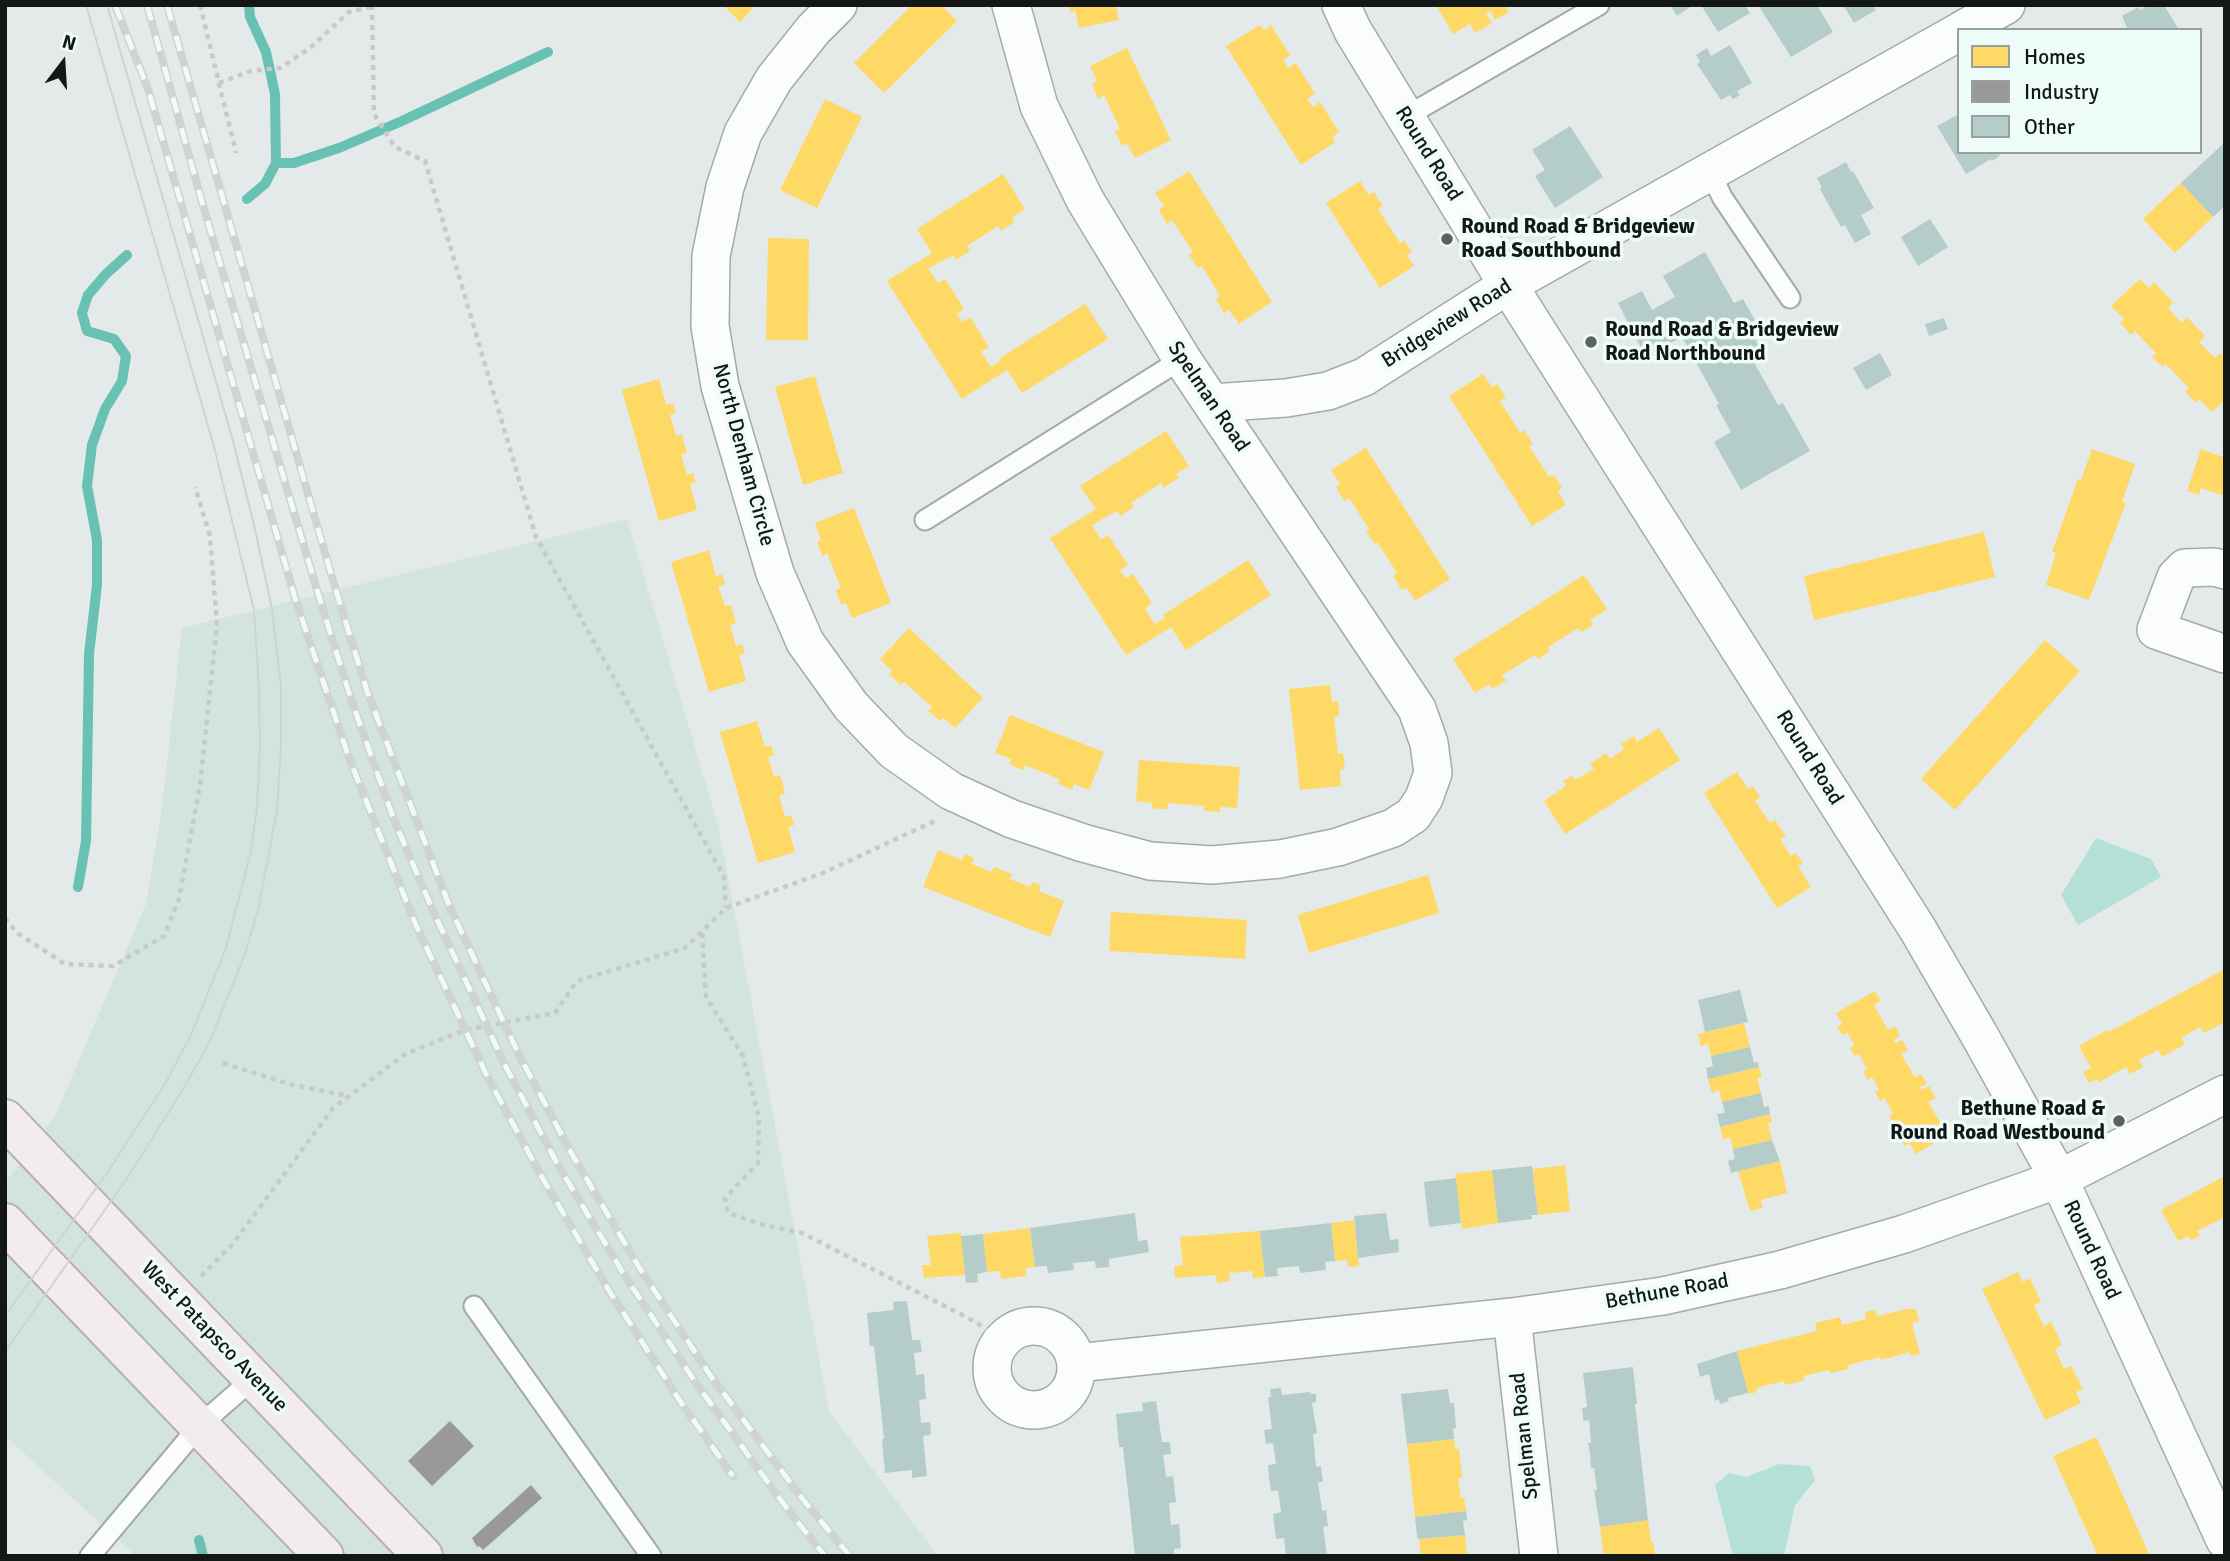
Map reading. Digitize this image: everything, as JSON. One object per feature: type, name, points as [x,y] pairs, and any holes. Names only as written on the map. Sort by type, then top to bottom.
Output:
[{"type":"main road","name":"West Patapsco Avenue","points":[[5,1119],[423,1556]]},
{"type":"main road","points":[[5,1223],[324,1556]]},
{"type":"street","name":"North Denham Circle","points":[[838,5],[813,30],[774,79],[743,133],[725,187],[712,256],[710,326],[720,386],[775,573],[805,642],[851,706],[894,751],[951,791],[1012,819],[1083,843],[1150,861],[1212,864],[1280,859],[1327,850],[1393,828],[1413,815],[1424,798],[1433,773]]},
{"type":"street","name":"Spelman Road","points":[[1012,5],[1039,106],[1085,200],[1182,359],[1417,709],[1429,743],[1433,773]]},
{"type":"street","name":"Round Road","points":[[1341,5],[1353,31],[1508,285],[1917,929],[2059,1179],[2225,1540]]},
{"type":"street","name":"Bridgeview Road","points":[[1965,28],[2006,5]]},
{"type":"street","name":"Bridgeview Road","points":[[1212,403],[1328,391],[1364,377],[1508,285],[1957,33]]},
{"type":"street","points":[[2225,570],[2214,567],[2185,568],[2176,577],[2156,630],[2225,654]]},
{"type":"street","name":"Bethune Road","points":[[1077,1363],[1512,1317],[1663,1296],[1780,1270],[1904,1234],[2059,1179],[2225,1094]]},
{"type":"street","name":"Spelman Road","points":[[1512,1317],[1539,1556]]},
{"type":"street","points":[[1039,1325],[1058,1333],[1072,1348],[1077,1363],[1075,1384],[1062,1401],[1047,1410],[1025,1410],[1006,1401],[994,1385],[991,1361],[1000,1341],[1018,1328],[1039,1325]]},
{"type":"lane","points":[[1405,117],[1599,5]]},
{"type":"lane","points":[[1710,171],[1722,197],[1790,298]]},
{"type":"lane","points":[[925,520],[1182,359]]},
{"type":"lane","points":[[474,1306],[651,1556]]},
{"type":"lane","points":[[90,1556],[200,1425],[254,1378]]},
{"type":"path","points":[[200,5],[236,153]]},
{"type":"path","points":[[219,83],[251,71],[280,68],[310,48],[349,12],[372,6],[374,114],[394,147],[425,161],[536,537],[724,877],[726,908]]},
{"type":"path","points":[[5,918],[18,933],[65,964],[113,966],[164,936],[179,899],[200,785],[217,625],[211,536],[195,487]]},
{"type":"path","points":[[178,1298],[232,1245],[333,1108],[405,1054],[465,1030],[555,1013],[578,981],[685,948],[726,908],[823,873],[937,822],[951,791]]},
{"type":"path","points":[[702,932],[706,997],[743,1056],[759,1118],[758,1163],[725,1198],[728,1213],[764,1225],[802,1233],[976,1322],[1000,1341]]},
{"type":"path","points":[[223,1063],[289,1084],[348,1096]]},
{"type":"shaded area","points":[[627,519],[718,825],[829,1411],[938,1556],[136,1556],[5,1436],[5,1183],[56,1114],[146,904],[162,809],[182,628]]},
{"type":"green space","points":[[2096,838],[2151,859],[2161,877],[2078,925],[2061,895]]},
{"type":"green space","points":[[1779,1464],[1810,1466],[1815,1480],[1795,1505],[1784,1556],[1733,1556],[1715,1485],[1729,1473],[1747,1477]]},
{"type":"building: Homes","points":[[723,5],[756,5],[740,22]]},
{"type":"building: Homes","points":[[912,5],[941,5],[957,21],[884,93],[854,63]]},
{"type":"building: Homes","points":[[1069,5],[1116,5],[1119,20],[1079,28],[1075,11],[1070,12]]},
{"type":"building: Homes","points":[[1436,5],[1505,5],[1509,12],[1495,20],[1490,11],[1486,13],[1492,23],[1475,33],[1470,24],[1453,34]]},
{"type":"building: Homes","points":[[1260,25],[1264,30],[1271,25],[1290,55],[1283,60],[1288,68],[1296,63],[1315,94],[1307,99],[1313,107],[1320,102],[1339,132],[1332,137],[1335,142],[1301,165],[1226,46]]},
{"type":"building: Homes","points":[[1127,48],[1171,140],[1135,158],[1127,143],[1122,146],[1115,131],[1120,129],[1104,95],[1098,99],[1092,84],[1097,81],[1090,66]]},
{"type":"building: Homes","points":[[825,99],[862,117],[817,208],[780,190]]},
{"type":"building: Homes","points":[[1189,171],[1272,302],[1239,324],[1229,310],[1224,313],[1216,299],[1220,296],[1202,266],[1197,268],[1189,254],[1193,252],[1172,220],[1167,224],[1159,210],[1164,206],[1155,193]]},
{"type":"building: Homes","points":[[1003,174],[1025,209],[1012,217],[1014,222],[1001,231],[998,226],[967,246],[970,251],[956,260],[954,255],[928,268],[938,283],[945,279],[964,309],[957,314],[962,322],[970,317],[989,347],[981,352],[991,367],[1001,360],[1000,358],[1085,304],[1108,339],[1022,393],[1007,370],[962,399],[887,281],[932,253],[917,229]]},
{"type":"building: Homes","points":[[1360,181],[1369,195],[1374,192],[1383,206],[1378,209],[1400,243],[1404,240],[1412,252],[1407,255],[1414,266],[1380,288],[1326,203]]},
{"type":"building: Homes","points":[[2181,183],[2213,217],[2175,253],[2143,219]]},
{"type":"building: Homes","points":[[768,238],[809,239],[808,340],[766,340]]},
{"type":"building: Homes","points":[[2140,279],[2149,288],[2154,282],[2173,302],[2168,308],[2182,323],[2187,317],[2205,336],[2199,342],[2215,358],[2220,353],[2225,358],[2225,400],[2212,412],[2199,399],[2196,403],[2185,391],[2189,388],[2166,364],[2163,367],[2152,357],[2156,353],[2135,331],[2131,335],[2120,323],[2124,319],[2111,306]]},
{"type":"building: Homes","points":[[1483,374],[1492,387],[1497,384],[1506,398],[1500,401],[1520,433],[1524,430],[1533,444],[1529,446],[1549,477],[1554,475],[1562,488],[1558,491],[1566,505],[1532,526],[1449,396]]},
{"type":"building: Homes","points":[[815,376],[843,473],[803,485],[775,387]]},
{"type":"building: Homes","points":[[659,379],[666,405],[673,403],[676,413],[670,415],[676,436],[682,434],[687,453],[681,454],[687,475],[693,473],[696,482],[690,484],[697,510],[659,521],[622,390]]},
{"type":"building: Homes","points":[[1166,431],[1189,466],[1176,474],[1179,478],[1164,488],[1161,483],[1131,503],[1134,507],[1120,516],[1117,511],[1092,525],[1101,540],[1108,535],[1128,565],[1120,570],[1126,578],[1133,574],[1152,603],[1145,609],[1155,624],[1165,618],[1163,615],[1248,560],[1271,595],[1186,650],[1171,627],[1126,655],[1050,538],[1096,509],[1080,486]]},
{"type":"building: Homes","points":[[1366,448],[1450,579],[1415,601],[1407,588],[1402,590],[1393,576],[1397,573],[1377,542],[1375,544],[1370,537],[1366,530],[1369,529],[1349,498],[1344,501],[1336,487],[1340,484],[1331,470]]},
{"type":"building: Homes","points":[[2092,449],[2135,464],[2122,502],[2126,503],[2089,600],[2046,585],[2056,553],[2052,552],[2053,549],[2078,479],[2081,480]]},
{"type":"building: Homes","points":[[2201,449],[2225,458],[2225,496],[2201,488],[2199,495],[2187,491]]},
{"type":"building: Homes","points":[[854,508],[891,603],[852,618],[846,603],[841,604],[838,597],[836,590],[841,588],[827,553],[822,556],[817,542],[821,540],[815,523]]},
{"type":"building: Homes","points":[[1984,532],[1995,577],[1814,620],[1804,576]]},
{"type":"building: Homes","points":[[709,550],[716,576],[722,574],[725,584],[718,586],[725,606],[731,605],[736,623],[730,625],[736,646],[742,644],[745,653],[739,655],[746,681],[709,692],[671,562]]},
{"type":"building: Homes","points":[[1584,575],[1607,609],[1590,620],[1593,625],[1581,632],[1578,628],[1548,647],[1550,651],[1538,659],[1535,655],[1502,675],[1506,681],[1492,689],[1489,684],[1475,693],[1453,659]]},
{"type":"building: Homes","points":[[909,628],[983,698],[955,728],[928,711],[932,707],[904,682],[901,685],[889,674],[892,671],[880,659]]},
{"type":"building: Homes","points":[[2045,640],[2080,671],[1955,810],[1921,779]]},
{"type":"building: Homes","points":[[1330,685],[1332,702],[1338,701],[1339,708],[1339,716],[1334,717],[1338,754],[1343,753],[1345,769],[1340,770],[1341,786],[1300,790],[1289,689]]},
{"type":"building: Homes","points":[[1010,715],[1104,752],[1089,790],[1074,784],[1072,790],[1058,783],[1059,779],[1025,765],[1024,770],[1016,767],[1009,764],[1011,759],[995,753]]},
{"type":"building: Homes","points":[[757,721],[765,747],[771,745],[774,755],[768,757],[774,777],[780,775],[783,784],[785,794],[779,795],[785,817],[791,815],[794,825],[788,827],[795,852],[758,863],[720,732]]},
{"type":"building: Homes","points":[[1659,728],[1680,760],[1565,834],[1544,801],[1566,786],[1563,781],[1572,776],[1575,780],[1594,769],[1590,764],[1606,753],[1610,759],[1624,749],[1621,744],[1634,736],[1637,742]]},
{"type":"building: Homes","points":[[1139,760],[1240,767],[1237,808],[1220,807],[1220,812],[1204,811],[1204,806],[1168,803],[1168,809],[1160,809],[1152,808],[1152,803],[1136,801]]},
{"type":"building: Homes","points":[[1737,772],[1748,789],[1753,786],[1760,797],[1755,801],[1770,823],[1775,820],[1786,836],[1780,839],[1791,856],[1796,853],[1803,863],[1798,866],[1811,887],[1777,908],[1704,793]]},
{"type":"building: Homes","points":[[938,850],[962,860],[965,854],[974,858],[972,864],[992,872],[994,867],[1012,874],[1010,879],[1030,887],[1032,882],[1041,885],[1039,891],[1064,901],[1050,937],[923,887]]},
{"type":"building: Homes","points":[[1428,875],[1439,913],[1309,953],[1298,915]]},
{"type":"building: Homes","points":[[1111,912],[1247,920],[1245,959],[1109,951]]},
{"type":"building: Homes","points":[[2225,969],[2225,1022],[2204,1033],[2200,1027],[2181,1038],[2185,1044],[2162,1057],[2158,1050],[2139,1060],[2143,1067],[2130,1074],[2126,1067],[2099,1082],[2097,1079],[2089,1083],[2083,1072],[2091,1068],[2079,1046]]},
{"type":"building: Homes","points":[[1875,991],[1881,1001],[1874,1005],[1888,1030],[1895,1026],[1900,1036],[1893,1040],[1896,1043],[1902,1040],[1908,1050],[1901,1054],[1915,1077],[1921,1074],[1927,1084],[1920,1087],[1922,1090],[1929,1086],[1936,1098],[1928,1102],[1942,1125],[1949,1121],[1954,1131],[1916,1154],[1910,1143],[1905,1146],[1900,1137],[1905,1135],[1898,1122],[1894,1124],[1889,1116],[1893,1114],[1885,1098],[1880,1101],[1875,1092],[1879,1090],[1872,1077],[1868,1080],[1863,1071],[1867,1069],[1859,1054],[1855,1056],[1850,1048],[1854,1045],[1847,1032],[1842,1035],[1837,1026],[1842,1024],[1836,1013]]},
{"type":"building: Homes","points":[[1744,1023],[1750,1047],[1711,1056],[1708,1044],[1701,1046],[1698,1034]]},
{"type":"building: Homes","points":[[1759,1067],[1762,1077],[1757,1078],[1761,1093],[1722,1102],[1719,1090],[1712,1093],[1708,1079]]},
{"type":"building: Homes","points":[[1770,1114],[1772,1122],[1768,1123],[1772,1140],[1733,1149],[1730,1138],[1723,1139],[1720,1127]]},
{"type":"building: Homes","points":[[1780,1161],[1787,1193],[1761,1200],[1763,1208],[1750,1211],[1738,1171]]},
{"type":"building: Homes","points":[[1565,1165],[1570,1211],[1538,1215],[1533,1169]]},
{"type":"building: Homes","points":[[1492,1170],[1498,1223],[1462,1229],[1455,1174]]},
{"type":"building: Homes","points":[[2225,1176],[2225,1217],[2197,1231],[2200,1236],[2191,1240],[2188,1236],[2178,1241],[2161,1210]]},
{"type":"building: Homes","points":[[1354,1220],[1359,1266],[1348,1267],[1347,1260],[1335,1261],[1331,1223]]},
{"type":"building: Homes","points":[[1030,1228],[1035,1267],[1026,1268],[1026,1276],[1001,1279],[1000,1271],[987,1272],[983,1234]]},
{"type":"building: Homes","points":[[1260,1231],[1265,1277],[1253,1278],[1252,1271],[1229,1273],[1230,1281],[1217,1283],[1216,1275],[1175,1278],[1174,1266],[1183,1265],[1180,1237]]},
{"type":"building: Homes","points":[[961,1233],[965,1275],[924,1278],[922,1265],[931,1265],[927,1236]]},
{"type":"building: Homes","points":[[2018,1272],[2023,1282],[2030,1278],[2041,1302],[2034,1305],[2039,1316],[2044,1326],[2051,1322],[2062,1345],[2055,1349],[2064,1369],[2071,1366],[2083,1389],[2076,1392],[2081,1403],[2045,1420],[1982,1289]]},
{"type":"building: Homes","points":[[1916,1309],[1919,1321],[1912,1323],[1920,1354],[1911,1356],[1910,1352],[1881,1360],[1880,1357],[1848,1365],[1849,1369],[1803,1376],[1805,1380],[1794,1383],[1785,1385],[1784,1381],[1756,1388],[1757,1392],[1748,1394],[1737,1351],[1817,1331],[1815,1323],[1840,1317],[1842,1325],[1866,1319],[1865,1312],[1875,1310],[1877,1316]]},
{"type":"building: Homes","points":[[2096,1437],[2150,1556],[2098,1556],[2053,1456]]},
{"type":"building: Homes","points":[[1454,1439],[1455,1449],[1459,1449],[1462,1478],[1458,1479],[1466,1511],[1415,1517],[1407,1444]]},
{"type":"building: Homes","points":[[1648,1520],[1655,1556],[1604,1556],[1600,1527]]},
{"type":"building: Homes","points":[[1465,1535],[1467,1556],[1421,1556],[1419,1539]]},
{"type":"building: Industry","points":[[450,1421],[474,1446],[432,1486],[408,1461]]},
{"type":"building: Industry","points":[[531,1485],[542,1498],[483,1550],[477,1547],[472,1538]]},
{"type":"building: Other","points":[[1670,5],[1693,5],[1677,16]]},
{"type":"building: Other","points":[[1701,5],[1745,5],[1750,13],[1718,32]]},
{"type":"building: Other","points":[[1758,5],[1817,5],[1833,32],[1791,57]]},
{"type":"building: Other","points":[[1843,5],[1873,5],[1876,10],[1854,23]]},
{"type":"building: Other","points":[[2149,5],[2164,5],[2178,28],[2127,28],[2122,16],[2138,7],[2140,10]]},
{"type":"building: Other","points":[[1730,45],[1752,83],[1737,91],[1740,95],[1733,99],[1730,95],[1721,100],[1697,64],[1700,62],[1696,55],[1707,48],[1711,56]]},
{"type":"building: Other","points":[[1957,115],[1957,154],[2000,156],[1966,174],[1937,126]]},
{"type":"building: Other","points":[[1570,126],[1603,177],[1555,208],[1535,176],[1545,170],[1532,150]]},
{"type":"building: Other","points":[[2225,142],[2225,206],[2213,217],[2181,183]]},
{"type":"building: Other","points":[[1846,162],[1874,208],[1861,215],[1871,234],[1855,243],[1845,225],[1841,227],[1820,189],[1822,188],[1817,178]]},
{"type":"building: Other","points":[[1930,219],[1948,247],[1918,266],[1901,237]]},
{"type":"building: Other","points":[[1705,252],[1734,303],[1743,299],[1755,320],[1747,325],[1763,353],[1752,359],[1778,405],[1783,403],[1810,451],[1741,490],[1714,442],[1731,432],[1716,405],[1719,404],[1682,337],[1647,360],[1618,303],[1642,291],[1652,310],[1675,297],[1663,276]]},
{"type":"building: Other","points":[[1944,318],[1948,329],[1929,336],[1925,324]]},
{"type":"building: Other","points":[[1880,353],[1892,375],[1866,390],[1853,368]]},
{"type":"building: Other","points":[[1740,990],[1748,1022],[1705,1032],[1698,1000]]},
{"type":"building: Other","points":[[1750,1047],[1754,1063],[1758,1062],[1759,1067],[1708,1079],[1706,1068],[1713,1066],[1711,1056]]},
{"type":"building: Other","points":[[1761,1093],[1764,1107],[1769,1106],[1770,1114],[1720,1127],[1717,1114],[1725,1113],[1722,1102]]},
{"type":"building: Other","points":[[1772,1140],[1780,1161],[1731,1173],[1728,1161],[1735,1159],[1733,1149]]},
{"type":"building: Other","points":[[1532,1166],[1538,1215],[1531,1215],[1532,1219],[1498,1223],[1492,1170]]},
{"type":"building: Other","points":[[1456,1178],[1461,1223],[1429,1227],[1424,1182]]},
{"type":"building: Other","points":[[1135,1213],[1138,1241],[1147,1240],[1149,1252],[1109,1259],[1109,1267],[1096,1268],[1095,1261],[1073,1263],[1074,1270],[1048,1273],[1047,1266],[1035,1267],[1030,1228]]},
{"type":"building: Other","points":[[1386,1213],[1390,1240],[1398,1239],[1399,1252],[1358,1258],[1354,1216]]},
{"type":"building: Other","points":[[1331,1223],[1335,1261],[1325,1262],[1326,1270],[1300,1273],[1299,1266],[1277,1268],[1278,1276],[1265,1277],[1260,1231]]},
{"type":"building: Other","points":[[983,1234],[987,1272],[977,1274],[978,1282],[966,1283],[961,1236]]},
{"type":"building: Other","points":[[907,1301],[912,1340],[920,1340],[922,1352],[914,1353],[916,1375],[924,1374],[926,1399],[919,1400],[921,1423],[930,1422],[931,1435],[923,1436],[927,1476],[912,1478],[912,1470],[885,1473],[874,1346],[870,1346],[867,1313],[894,1310],[893,1302]]},
{"type":"building: Other","points":[[1737,1351],[1748,1393],[1728,1398],[1729,1401],[1720,1404],[1719,1399],[1715,1401],[1709,1374],[1700,1377],[1697,1364]]},
{"type":"building: Other","points":[[1633,1367],[1648,1520],[1600,1527],[1594,1490],[1597,1490],[1594,1468],[1591,1468],[1588,1443],[1591,1443],[1589,1420],[1583,1421],[1582,1408],[1587,1407],[1583,1373]]},
{"type":"building: Other","points":[[1281,1388],[1282,1395],[1310,1392],[1316,1394],[1316,1402],[1312,1403],[1317,1433],[1313,1434],[1316,1467],[1321,1466],[1323,1482],[1318,1482],[1322,1511],[1326,1510],[1328,1526],[1323,1527],[1327,1556],[1286,1556],[1284,1538],[1276,1539],[1273,1514],[1281,1512],[1278,1490],[1271,1491],[1268,1465],[1276,1464],[1273,1443],[1266,1444],[1264,1430],[1272,1429],[1268,1397],[1271,1397],[1270,1389]]},
{"type":"building: Other","points":[[1448,1389],[1450,1403],[1454,1403],[1454,1439],[1407,1444],[1401,1394]]},
{"type":"building: Other","points":[[1156,1401],[1162,1442],[1170,1442],[1171,1454],[1163,1455],[1166,1477],[1173,1476],[1176,1502],[1169,1503],[1171,1525],[1179,1524],[1181,1548],[1174,1549],[1174,1556],[1135,1556],[1123,1447],[1119,1447],[1116,1414],[1143,1411],[1142,1403]]},
{"type":"building: Other","points":[[1466,1511],[1467,1520],[1463,1521],[1465,1535],[1417,1537],[1415,1517]]},
{"type":"waterway","points":[[247,199],[265,184],[276,163],[275,94],[266,52],[250,17],[249,5]]},
{"type":"waterway","points":[[276,163],[294,163],[339,148],[548,52]]},
{"type":"waterway","points":[[78,887],[86,841],[89,654],[97,585],[97,540],[87,486],[92,445],[105,409],[122,381],[126,356],[114,339],[87,331],[82,313],[88,295],[127,255]]},
{"type":"waterway","points":[[199,1540],[203,1556]]},
{"type":"tram line","points":[[5,1316],[109,1170],[166,1082],[191,1035],[226,948],[250,855],[257,809],[260,746],[254,610],[213,443],[86,5]]},
{"type":"tram line","points":[[5,1352],[126,1180],[209,1043],[245,954],[259,906],[277,810],[281,687],[272,609],[232,437],[107,5]]},
{"type":"railway","points":[[115,5],[148,89],[295,598],[349,758],[415,923],[488,1078],[543,1179],[608,1289],[680,1401],[733,1476]]},
{"type":"railway","points":[[147,5],[204,209],[350,696],[394,820],[434,913],[506,1067],[559,1167],[625,1276],[698,1386],[791,1514],[825,1556]]},
{"type":"railway","points":[[167,5],[367,691],[449,905],[520,1057],[573,1156],[639,1267],[710,1375],[805,1502],[850,1556]]},
{"type":"place","name":"Round Road & Bridgeview Road Southbound","points":[[1447,239]]},
{"type":"place","name":"Round Road & Bridgeview Road Northbound","points":[[1591,342]]},
{"type":"place","name":"Bethune Road & Round Road Westbound","points":[[2119,1121]]}]
